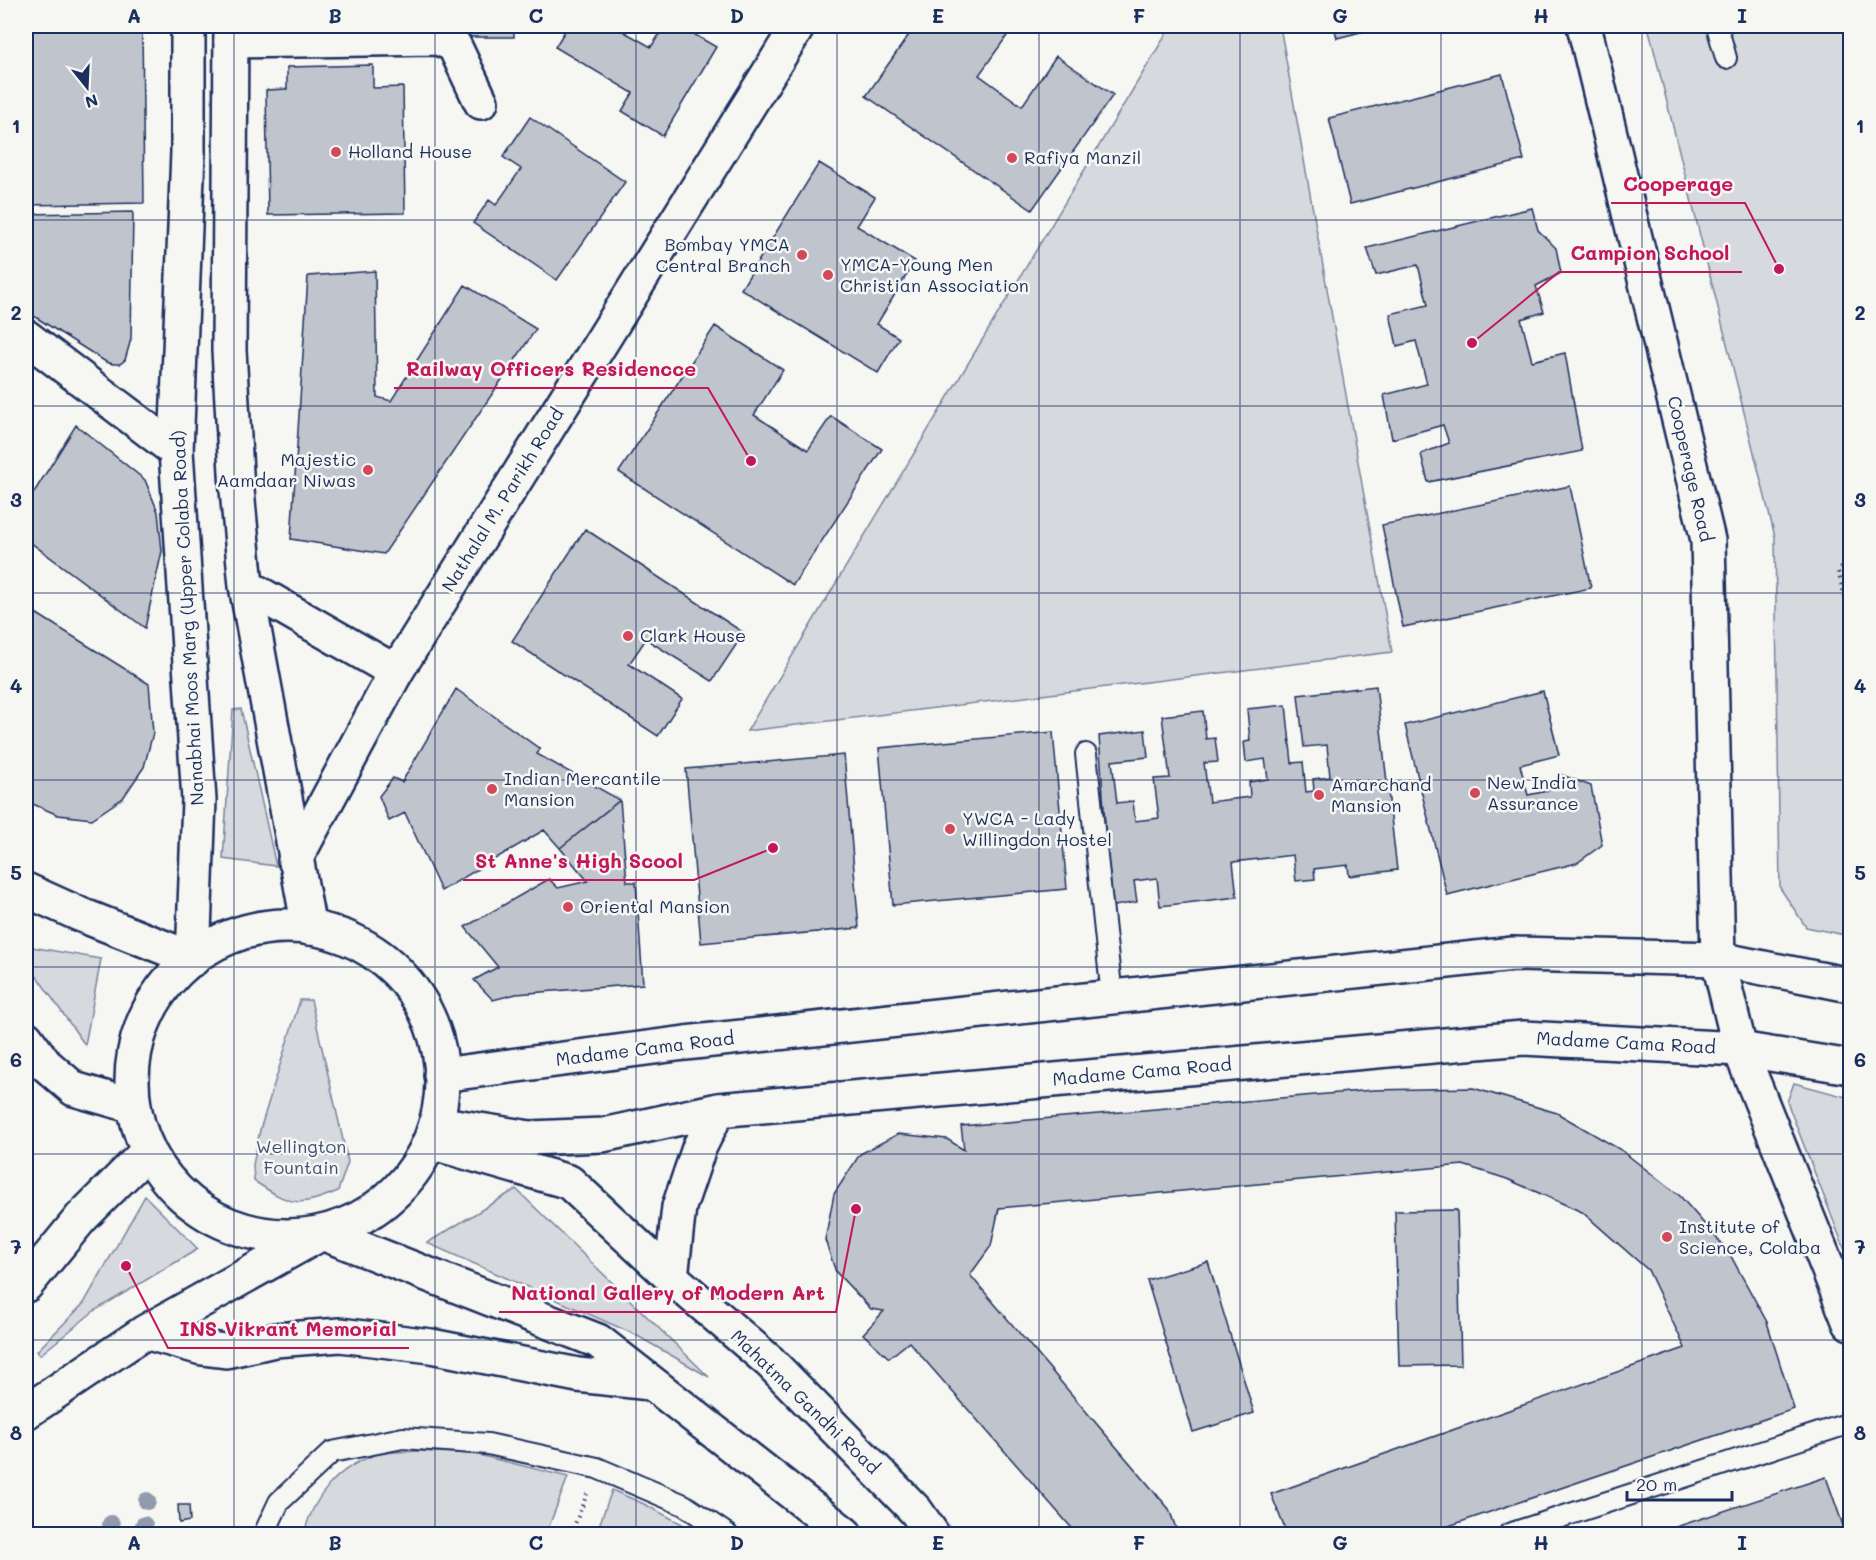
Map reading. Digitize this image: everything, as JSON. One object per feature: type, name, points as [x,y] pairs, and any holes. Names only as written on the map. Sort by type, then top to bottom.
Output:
[{"type":"main road","name":"Nanabhai Moos Marg (Upper Colaba Road)","points":[[188,26],[188,152],[176,451],[199,800],[193,958]]},
{"type":"main road","name":"Nathalal M. Parikh Road","points":[[295,860],[396,672],[798,26]]},
{"type":"main road","name":"Cooperage Road","points":[[1584,26],[1708,540],[1718,959],[1740,1049],[1851,1323]]},
{"type":"main road","points":[[309,928],[246,586],[237,490],[229,350],[231,33],[438,38],[454,45],[481,102]]},
{"type":"main road","points":[[26,337],[176,451]]},
{"type":"main road","points":[[246,586],[396,672]]},
{"type":"main road","points":[[26,890],[79,914],[193,958]]},
{"type":"main road","points":[[26,1412],[145,1332],[322,1233],[368,1214],[405,1183],[433,1133],[443,1095],[439,1046],[421,1001],[390,964],[349,938],[301,926],[248,931],[198,953],[160,991],[136,1039],[130,1092],[143,1145],[173,1189],[217,1221],[268,1236],[322,1233],[598,1341],[845,1534]]},
{"type":"main road","name":"Madame Cama Road","points":[[441,1075],[685,1042],[1513,954],[1718,959],[1851,985]]},
{"type":"main road","points":[[26,1038],[45,1064],[74,1089],[134,1106]]},
{"type":"main road","name":"Madame Cama Road","points":[[433,1133],[530,1138],[603,1135],[718,1110],[1523,1038],[1740,1049],[1851,1067]]},
{"type":"main road","points":[[671,1277],[679,1207],[699,1148],[718,1110]]},
{"type":"main road","name":"Mahatma Gandhi Road","points":[[433,1133],[569,1182],[671,1277],[770,1362],[916,1511],[932,1534]]},
{"type":"main road","points":[[26,1285],[81,1218],[148,1151]]},
{"type":"main road","points":[[145,1332],[202,1348],[226,1351],[275,1340],[340,1335],[431,1346],[578,1375],[650,1383]]},
{"type":"lane","points":[[1717,26],[1726,58]]},
{"type":"lane","points":[[1086,754],[1112,997]]},
{"type":"lane","points":[[1509,1534],[1851,1423]]},
{"type":"lane","points":[[264,1534],[279,1502],[332,1452],[403,1438],[488,1444],[597,1468],[684,1505],[727,1534]]},
{"type":"path","points":[[1851,559],[1838,571],[1851,616]]},
{"type":"path","points":[[571,1534],[597,1468]]},
{"type":"green space","points":[[1171,26],[1280,26],[1392,652],[747,731]]},
{"type":"green space","points":[[1648,26],[1850,26],[1850,936],[1806,927],[1780,888],[1775,537]]},
{"type":"green space","points":[[241,709],[276,866],[223,859],[233,710]]},
{"type":"green space","points":[[26,946],[101,959],[85,1045],[26,961]]},
{"type":"green space","name":"Wellington Fountain","points":[[300,1000],[311,1000],[348,1162],[338,1191],[303,1202],[286,1199],[254,1181],[253,1165],[260,1130]]},
{"type":"green space","points":[[1794,1083],[1850,1098],[1850,1263],[1787,1102]]},
{"type":"green space","points":[[516,1189],[709,1377],[634,1334],[427,1243]]},
{"type":"green space","points":[[145,1196],[198,1249],[94,1311],[40,1355],[37,1351],[84,1303]]},
{"type":"green space","points":[[417,1451],[475,1454],[568,1477],[546,1534],[304,1534],[308,1520],[321,1496],[329,1485],[350,1467],[375,1455]]},
{"type":"green space","points":[[612,1490],[644,1504],[701,1534],[596,1534]]},
{"type":"building","points":[[26,26],[142,26],[144,203],[26,205]]},
{"type":"building","points":[[463,26],[514,26],[514,37],[463,37]]},
{"type":"building","points":[[568,26],[614,26],[651,47],[665,26],[680,26],[716,47],[663,136],[622,111],[633,93],[555,47]]},
{"type":"building","name":"Rafiya Manzil","points":[[915,26],[1014,26],[979,75],[1022,106],[1056,56],[1113,95],[1032,210],[866,96]]},
{"type":"building","points":[[1334,26],[1384,26],[1337,38]]},
{"type":"building","name":"Holland House","points":[[373,65],[373,88],[403,87],[405,213],[268,215],[266,90],[287,89],[287,67]]},
{"type":"building","points":[[1502,74],[1524,160],[1350,204],[1329,118]]},
{"type":"building","points":[[530,117],[625,182],[557,280],[473,223],[489,200],[496,205],[521,169],[503,157]]},
{"type":"building","name":"YMCA-Young Men Christian Association","points":[[819,163],[875,197],[857,226],[915,261],[877,324],[899,338],[878,373],[741,289]]},
{"type":"building","points":[[1532,208],[1538,230],[1556,248],[1561,273],[1536,286],[1544,312],[1521,319],[1532,361],[1565,353],[1582,451],[1428,482],[1421,454],[1449,443],[1443,425],[1392,439],[1384,395],[1427,384],[1416,341],[1397,346],[1390,314],[1428,305],[1418,265],[1376,275],[1367,248]]},
{"type":"building","points":[[133,212],[131,339],[125,360],[120,364],[113,364],[106,362],[26,311],[26,214]]},
{"type":"building","name":"Majestic Aamdaar Niwas","points":[[375,271],[377,397],[391,401],[465,285],[536,329],[384,554],[291,539],[308,276]]},
{"type":"building","points":[[715,326],[783,370],[754,415],[808,450],[831,416],[882,449],[793,585],[619,472]]},
{"type":"building","points":[[76,425],[145,480],[158,512],[162,551],[145,628],[26,539],[26,505]]},
{"type":"building","points":[[1570,486],[1591,588],[1403,627],[1382,525]]},
{"type":"building","name":"Clark House","points":[[585,529],[744,633],[712,681],[646,639],[629,664],[682,699],[658,736],[512,641]]},
{"type":"building","points":[[26,607],[149,684],[153,733],[144,767],[123,798],[92,819],[58,815],[26,801]]},
{"type":"building","name":"Amarchand Mansion","points":[[1376,686],[1397,870],[1349,876],[1348,865],[1314,869],[1315,879],[1296,881],[1293,855],[1233,862],[1237,897],[1160,906],[1157,878],[1134,881],[1137,902],[1109,907],[1096,826],[1105,824],[1099,736],[1145,730],[1148,757],[1112,761],[1117,803],[1133,801],[1135,821],[1159,818],[1154,779],[1170,778],[1162,716],[1203,711],[1206,739],[1215,738],[1218,762],[1204,763],[1209,802],[1250,797],[1249,782],[1268,779],[1265,759],[1246,762],[1244,742],[1250,741],[1247,709],[1286,705],[1292,763],[1303,762],[1306,792],[1314,791],[1313,779],[1330,777],[1327,745],[1304,747],[1298,695]]},
{"type":"building","name":"Indian Mercantile Mansion","points":[[456,689],[540,749],[537,754],[620,800],[560,848],[544,830],[441,891],[405,813],[389,821],[379,796],[393,778],[402,782]]},
{"type":"building","name":"New India Assurance","points":[[1543,691],[1559,755],[1520,765],[1528,795],[1547,791],[1562,775],[1591,786],[1602,845],[1577,863],[1447,895],[1405,725]]},
{"type":"building","points":[[1053,732],[1067,889],[893,905],[879,748]]},
{"type":"building","points":[[844,755],[859,928],[701,943],[686,769]]},
{"type":"building","name":"Oriental Mansion","points":[[620,800],[627,882],[636,882],[643,984],[516,994],[493,1000],[474,980],[498,967],[465,927],[549,879],[558,888],[588,881],[560,848]]},
{"type":"building","points":[[1473,1088],[1557,1113],[1621,1150],[1680,1196],[1728,1251],[1767,1322],[1794,1409],[1425,1534],[1287,1534],[1271,1494],[1685,1348],[1648,1270],[1582,1212],[1507,1179],[1463,1165],[999,1208],[991,1246],[970,1275],[1169,1509],[1178,1534],[1077,1534],[909,1342],[889,1358],[863,1334],[884,1311],[871,1309],[836,1272],[825,1240],[834,1194],[860,1154],[898,1134],[947,1139],[964,1150],[961,1126],[1373,1090]]},
{"type":"building","points":[[1457,1210],[1461,1365],[1399,1366],[1395,1211]]},
{"type":"building","points":[[1208,1262],[1254,1413],[1193,1432],[1147,1280]]},
{"type":"building","points":[[1826,1477],[1846,1534],[1655,1534]]},
{"type":"building","points":[[178,1505],[189,1505],[190,1521],[179,1523]]},
{"type":"place","name":"Holland House","points":[[336,152]]},
{"type":"place","name":"Rafiya Manzil","points":[[1012,158]]},
{"type":"place","name":"Bombay YMCA Central Branch","points":[[802,255]]},
{"type":"place","name":"Cooperage","points":[[1779,269]]},
{"type":"place","name":"YMCA-Young Men Christian Association","points":[[828,275]]},
{"type":"place","name":"Campion School","points":[[1472,343]]},
{"type":"place","name":"Railway Officers Residencce","points":[[751,461]]},
{"type":"place","name":"Majestic Aamdaar Niwas","points":[[368,470]]},
{"type":"place","name":"Clark House","points":[[628,636]]},
{"type":"place","name":"Indian Mercantile Mansion","points":[[492,789]]},
{"type":"place","name":"New India Assurance","points":[[1475,793]]},
{"type":"place","name":"Amarchand Mansion","points":[[1319,795]]},
{"type":"place","name":"YWCA - Lady Willingdon Hostel","points":[[950,829]]},
{"type":"place","name":"St Anne's High Scool","points":[[773,848]]},
{"type":"place","name":"Oriental Mansion","points":[[568,907]]},
{"type":"place","name":"National Gallery of Modern Art","points":[[856,1209]]},
{"type":"place","name":"Institute of Science, Colaba","points":[[1667,1237]]},
{"type":"place","name":"INS Vikrant Memorial","points":[[126,1266]]}]
